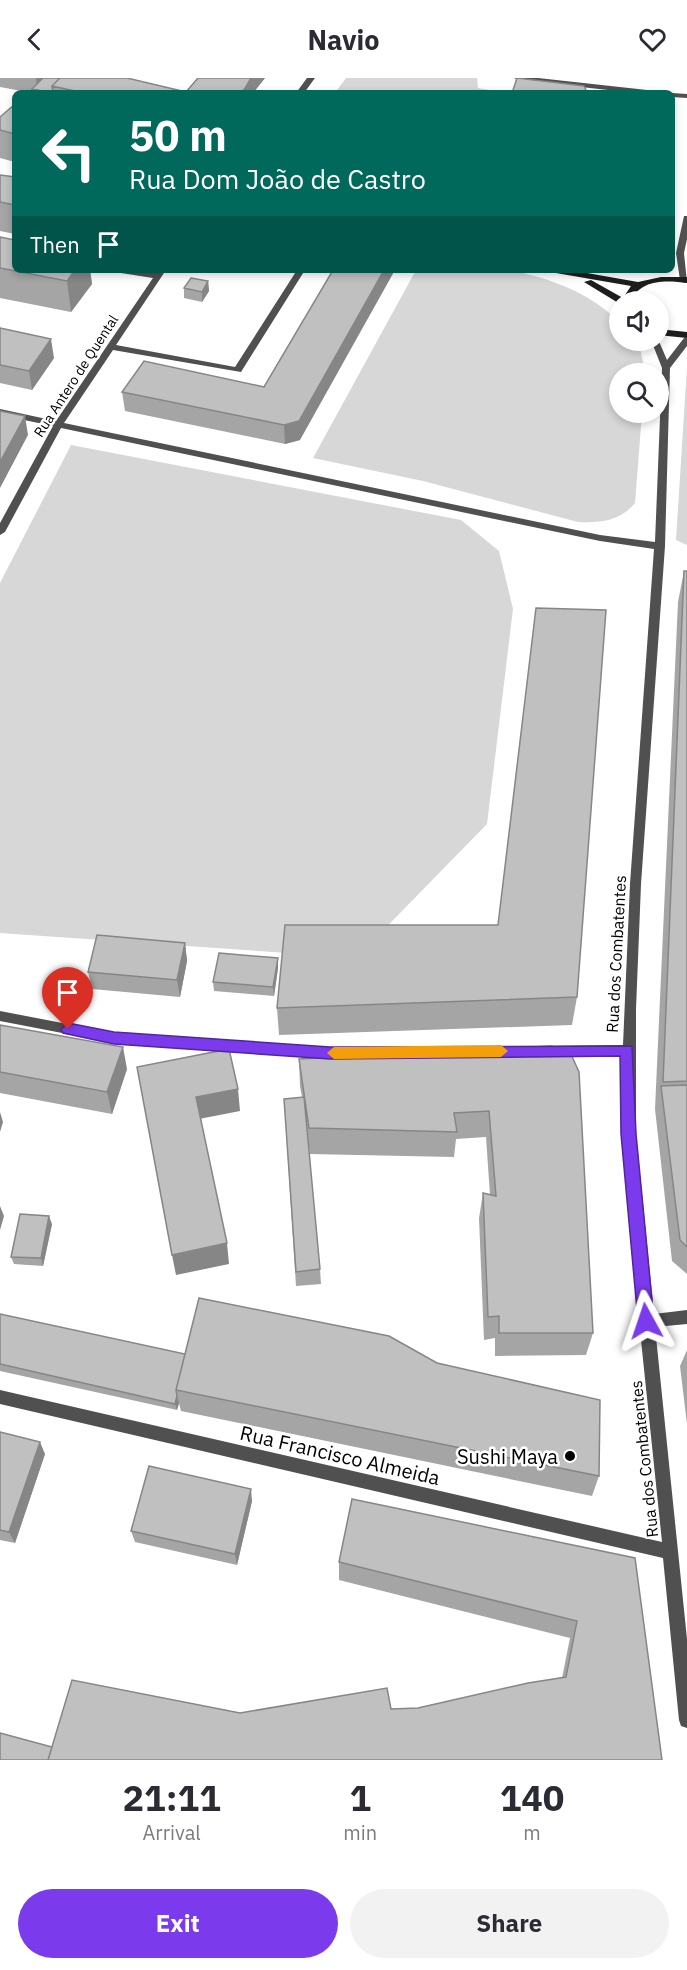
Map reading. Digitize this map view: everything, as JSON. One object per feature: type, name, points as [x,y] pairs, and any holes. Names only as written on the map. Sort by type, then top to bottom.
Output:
[{"type":"street","points":[[518,78],[628,90]]},
{"type":"street","points":[[631,291],[638,285],[659,279],[686,280],[680,253],[687,218]]},
{"type":"street","name":"Rua Antero de Quental","points":[[0,532],[58,425],[159,273]]},
{"type":"street","points":[[110,347],[238,370],[299,273]]},
{"type":"street","points":[[568,273],[638,285]]},
{"type":"street","points":[[568,273],[609,292]]},
{"type":"street","points":[[669,333],[687,335]]},
{"type":"street","points":[[669,364],[687,340]]},
{"type":"street","points":[[0,412],[600,538],[660,546]]},
{"type":"street","name":"Rua dos Combatentes","points":[[664,423],[660,546],[639,836],[627,1050],[629,1134],[687,1720]]},
{"type":"street","points":[[0,1016],[114,1038],[330,1053],[461,1052]]},
{"type":"street","points":[[520,1051],[627,1050]]},
{"type":"street","points":[[646,1321],[687,1317]]},
{"type":"street","name":"Rua Francisco Almeida","points":[[0,1397],[670,1552]]},
{"type":"shaded area","points":[[346,78],[477,78],[478,88],[490,90],[337,90]]},
{"type":"shaded area","points":[[414,273],[523,273],[553,282],[582,295],[609,313],[609,351],[641,352],[643,363],[609,363],[609,423],[641,423],[635,503],[623,514],[610,520],[578,522],[423,481],[313,458]]},
{"type":"shaded area","points":[[687,367],[687,545],[676,540]]},
{"type":"shaded area","points":[[71,445],[461,520],[499,551],[513,609],[487,824],[360,954],[287,953],[0,933],[0,583]]},
{"type":"building","points":[[43,78],[60,78],[52,86],[53,90],[32,89]]},
{"type":"building","points":[[60,78],[127,78],[178,90],[70,90],[52,86]]},
{"type":"building","points":[[198,78],[251,78],[244,90],[188,90]]},
{"type":"building","points":[[517,78],[584,86],[586,90],[513,90]]},
{"type":"building","points":[[12,107],[12,133],[0,130],[0,117]]},
{"type":"building","points":[[0,175],[12,177],[12,204],[0,202]]},
{"type":"building","points":[[0,237],[12,239],[12,270],[0,268]]},
{"type":"building","points":[[26,273],[73,273],[67,281]]},
{"type":"building","points":[[331,273],[382,273],[299,421],[284,425],[122,392],[144,361],[264,387]]},
{"type":"building","points":[[191,278],[208,281],[202,292],[184,288]]},
{"type":"building","points":[[0,328],[51,339],[29,371],[0,365]]},
{"type":"building","points":[[0,411],[25,416],[0,462]]},
{"type":"building","points":[[684,571],[687,571],[687,1081],[663,1082]]},
{"type":"building","points":[[536,608],[606,610],[577,997],[277,1008],[285,925],[498,925]]},
{"type":"building","points":[[97,935],[185,943],[177,980],[88,972]]},
{"type":"building","points":[[219,953],[278,958],[273,987],[213,982]]},
{"type":"building","points":[[0,1025],[123,1047],[107,1092],[0,1072]]},
{"type":"building","points":[[552,1046],[553,1054],[570,1052],[579,1072],[593,1333],[499,1333],[499,1316],[488,1317],[483,1193],[496,1196],[489,1111],[454,1113],[457,1132],[309,1128],[299,1059]]},
{"type":"building","points":[[229,1049],[238,1089],[196,1097],[227,1243],[172,1255],[137,1067]]},
{"type":"building","points":[[687,1085],[687,1247],[680,1240],[661,1086]]},
{"type":"building","points":[[304,1097],[320,1269],[296,1272],[284,1099]]},
{"type":"building","points":[[20,1214],[49,1216],[41,1258],[11,1257]]},
{"type":"building","points":[[199,1298],[389,1336],[437,1363],[600,1400],[599,1476],[176,1390]]},
{"type":"building","points":[[0,1314],[185,1354],[175,1404],[0,1364]]},
{"type":"building","points":[[0,1432],[40,1442],[9,1532],[0,1530]]},
{"type":"building","points":[[149,1466],[251,1489],[235,1554],[131,1531]]},
{"type":"building","points":[[352,1499],[635,1558],[662,1760],[48,1760],[72,1680],[240,1713],[387,1688],[391,1709],[418,1708],[528,1683],[566,1677],[577,1621],[339,1562]]},
{"type":"building","points":[[0,1733],[52,1747],[48,1760],[0,1760]]},
{"type":"slow traffic","points":[[334,1053],[501,1051]]},
{"type":"place","name":"Sushi Maya","points":[[570,1456]]},
{"type":"route","points":[[68,1029],[114,1038],[330,1053],[627,1050],[629,1134],[646,1321]]}]
